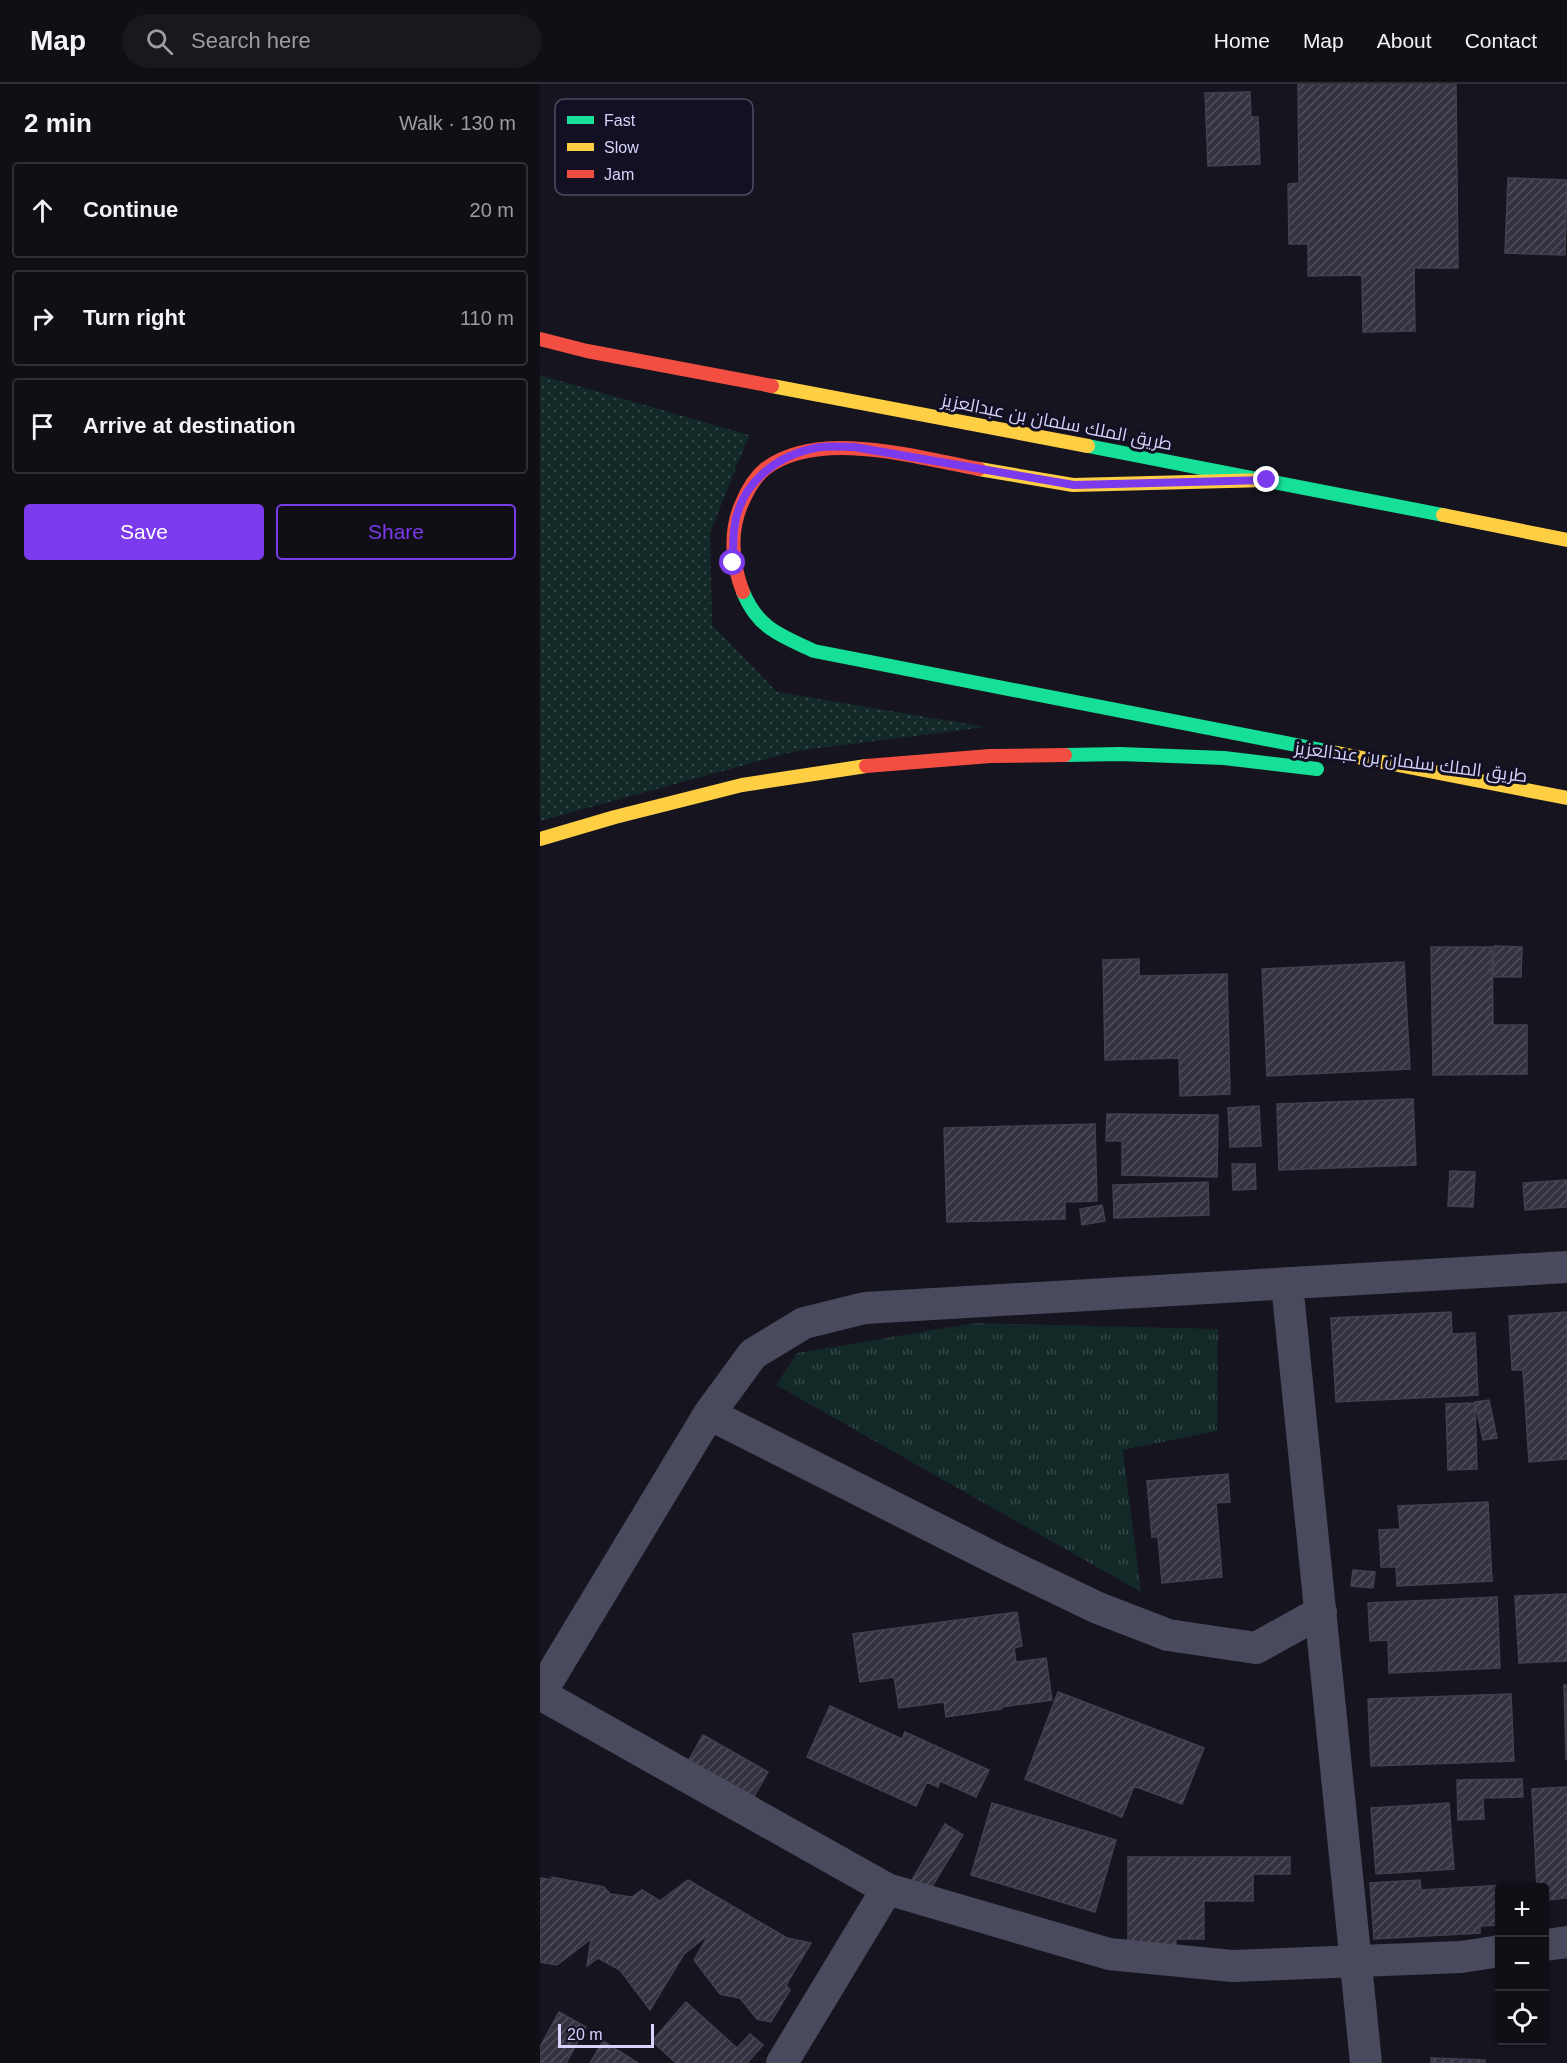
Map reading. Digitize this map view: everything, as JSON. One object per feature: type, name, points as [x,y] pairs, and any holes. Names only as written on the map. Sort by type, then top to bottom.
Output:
[{"type":"main road","name":"طريق الملك سلمان بن عبدالعزيز","points":[[540,339],[587,351],[1267,480],[1567,540]]},
{"type":"main road","points":[[1267,480],[1074,485],[854,447],[822,447],[793,455],[763,471],[745,495],[734,528],[733,563],[740,589],[755,612],[776,634],[814,651],[1567,798]]},
{"type":"main road","name":"طريق الملك سلمان بن عبدالعزيز","points":[[540,840],[615,817],[742,785],[876,764],[990,756],[1120,753],[1224,758],[1331,770]]},
{"type":"main road","name":"طريق الملك سلمان بن عبدالعزيز","points":[[1390,777],[1567,798]]},
{"type":"street","points":[[1495,1952],[1461,1956],[1232,1966],[1109,1954],[887,1889],[540,1694],[709,1414],[753,1354],[804,1323],[865,1308],[1567,1267]]},
{"type":"street","points":[[1287,1284],[1366,2063]]},
{"type":"street","points":[[709,1414],[1068,1594],[1168,1635],[1256,1648],[1321,1612]]},
{"type":"street","points":[[782,2063],[887,1889]]},
{"type":"street","points":[[1549,1944],[1567,1942]]},
{"type":"green space","points":[[540,375],[749,435],[710,533],[712,625],[777,692],[986,727],[796,751],[540,821]]},
{"type":"green space","points":[[974,1323],[1218,1329],[1217,1431],[1123,1450],[1141,1592],[776,1385],[797,1353]]},
{"type":"building","points":[[1298,84],[1456,84],[1458,268],[1414,268],[1415,331],[1363,332],[1362,275],[1308,276],[1308,244],[1289,244],[1288,184],[1299,183]]},
{"type":"building","points":[[1250,92],[1251,117],[1258,117],[1260,164],[1208,166],[1205,93]]},
{"type":"building","points":[[1508,178],[1567,180],[1565,255],[1505,253]]},
{"type":"building","points":[[1494,946],[1522,947],[1521,977],[1493,977]]},
{"type":"building","points":[[1431,947],[1492,947],[1493,1025],[1527,1025],[1527,1074],[1433,1075]]},
{"type":"building","points":[[1139,959],[1139,976],[1227,974],[1230,1094],[1180,1096],[1179,1058],[1105,1060],[1103,960]]},
{"type":"building","points":[[1404,962],[1410,1069],[1267,1076],[1262,969]]},
{"type":"building","points":[[1413,1099],[1416,1165],[1279,1170],[1277,1104]]},
{"type":"building","points":[[1259,1106],[1261,1146],[1230,1147],[1228,1108]]},
{"type":"building","points":[[1107,1114],[1218,1115],[1217,1177],[1122,1175],[1122,1141],[1106,1141]]},
{"type":"building","points":[[1095,1124],[1097,1201],[1065,1202],[1065,1219],[947,1222],[944,1128]]},
{"type":"building","points":[[1232,1164],[1255,1164],[1256,1189],[1233,1190]]},
{"type":"building","points":[[1450,1171],[1475,1172],[1473,1207],[1448,1206]]},
{"type":"building","points":[[1567,1180],[1567,1207],[1525,1210],[1523,1183]]},
{"type":"building","points":[[1208,1182],[1209,1215],[1114,1218],[1113,1185]]},
{"type":"building","points":[[1102,1205],[1105,1221],[1082,1225],[1080,1209]]},
{"type":"building","points":[[1451,1312],[1452,1334],[1475,1333],[1478,1395],[1336,1402],[1331,1318]]},
{"type":"building","points":[[1567,1312],[1567,1459],[1529,1462],[1523,1370],[1512,1370],[1509,1316]]},
{"type":"building","points":[[1489,1400],[1497,1438],[1483,1440],[1475,1402]]},
{"type":"building","points":[[1475,1403],[1477,1469],[1448,1470],[1446,1404]]},
{"type":"building","points":[[1228,1474],[1230,1502],[1216,1503],[1222,1577],[1162,1583],[1158,1537],[1152,1537],[1147,1481]]},
{"type":"building","points":[[1488,1502],[1492,1581],[1397,1586],[1396,1567],[1381,1567],[1379,1530],[1400,1529],[1398,1506]]},
{"type":"building","points":[[1353,1570],[1375,1572],[1373,1588],[1351,1586]]},
{"type":"building","points":[[1567,1594],[1567,1661],[1519,1663],[1515,1596]]},
{"type":"building","points":[[1497,1597],[1500,1668],[1389,1673],[1388,1640],[1370,1641],[1368,1603]]},
{"type":"building","points":[[1017,1612],[1022,1646],[1014,1648],[1016,1662],[1046,1658],[1052,1700],[946,1717],[944,1702],[899,1708],[894,1677],[860,1682],[853,1634]]},
{"type":"building","points":[[1564,1685],[1567,1685],[1566,1760]]},
{"type":"building","points":[[1058,1692],[1204,1748],[1182,1804],[1134,1786],[1122,1817],[1025,1779]]},
{"type":"building","points":[[1511,1694],[1514,1761],[1371,1766],[1368,1699]]},
{"type":"building","points":[[830,1706],[902,1739],[905,1732],[989,1770],[976,1797],[940,1781],[938,1787],[927,1782],[916,1806],[807,1757]]},
{"type":"building","points":[[703,1735],[768,1772],[752,1800],[687,1763]]},
{"type":"building","points":[[1522,1779],[1523,1797],[1483,1798],[1484,1819],[1458,1820],[1457,1780]]},
{"type":"building","points":[[1567,1787],[1567,1898],[1549,1900],[1549,1883],[1537,1883],[1532,1789]]},
{"type":"building","points":[[992,1803],[1116,1840],[1095,1912],[971,1875]]},
{"type":"building","points":[[1449,1803],[1454,1869],[1376,1874],[1371,1808]]},
{"type":"building","points":[[945,1824],[963,1835],[924,1900],[906,1890]]},
{"type":"building","points":[[1128,1857],[1290,1857],[1290,1874],[1253,1874],[1253,1901],[1204,1901],[1204,1939],[1176,1939],[1176,1954],[1128,1954]]},
{"type":"building","points":[[551,1877],[604,1887],[610,1894],[632,1897],[642,1890],[660,1901],[688,1880],[787,1938],[811,1943],[786,1985],[790,1990],[771,2022],[757,2019],[740,1998],[720,1994],[694,1960],[709,1934],[684,1954],[650,2010],[620,1970],[598,1958],[587,1966],[591,1939],[557,1965],[540,1962],[540,1878],[555,1880]]},
{"type":"building","points":[[1420,1880],[1421,1890],[1495,1886],[1495,1925],[1480,1926],[1480,1933],[1374,1939],[1370,1883]]},
{"type":"building","points":[[686,2002],[737,2048],[750,2034],[763,2045],[747,2063],[676,2063],[652,2041]]},
{"type":"building","points":[[559,2012],[586,2027],[566,2063],[540,2063],[540,2047]]},
{"type":"building","points":[[603,2041],[638,2063],[590,2063]]},
{"type":"building","points":[[1431,2058],[1485,2060],[1485,2063],[1431,2063]]},
{"type":"traffic: fast","points":[[1088,446],[1443,515]]},
{"type":"traffic: fast","points":[[743,592],[756,615],[772,630],[814,651],[1337,753]]},
{"type":"traffic: fast","points":[[1065,755],[1120,754],[1224,758],[1317,769]]},
{"type":"traffic: slow","points":[[772,386],[1088,446]]},
{"type":"traffic: slow","points":[[979,469],[1073,485],[1267,480]]},
{"type":"traffic: slow","points":[[1443,515],[1567,540]]},
{"type":"traffic: slow","points":[[1337,753],[1567,798]]},
{"type":"traffic: slow","points":[[540,839],[615,817],[742,785],[866,766]]},
{"type":"traffic: jam","points":[[540,339],[587,351],[772,386]]},
{"type":"traffic: jam","points":[[743,592],[734,559],[734,536],[738,514],[757,476],[787,457],[813,450],[840,448],[899,453],[979,469]]},
{"type":"traffic: jam","points":[[866,766],[990,756],[1065,755]]},
{"type":"route","points":[[733,563],[734,528],[745,495],[763,471],[793,455],[822,447],[854,447],[1074,485],[1267,480]]}]
